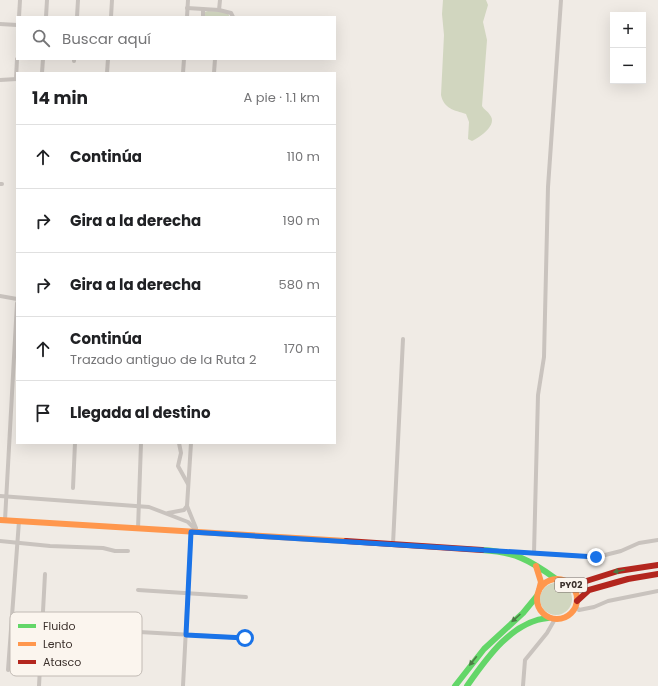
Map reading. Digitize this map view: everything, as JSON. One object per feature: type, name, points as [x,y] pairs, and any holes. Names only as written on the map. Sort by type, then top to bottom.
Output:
[{"type":"main road","name":"PY02","points":[[3,520],[505,551],[536,564],[556,579],[569,583],[580,583],[618,571],[658,565]]},
{"type":"main road","name":"PY02","points":[[536,564],[541,582],[538,593],[539,609],[552,618]]},
{"type":"main road","name":"PY02","points":[[467,686],[475,674],[508,637],[530,621],[540,617],[567,617],[588,590],[628,579],[658,574]]},
{"type":"main road","name":"PY02","points":[[455,686],[478,654],[493,639],[532,606],[544,584],[556,579]]},
{"type":"main road","name":"PY02","points":[[569,583],[577,594],[576,604]]},
{"type":"street","points":[[19,16],[20,0]]},
{"type":"street","points":[[46,16],[47,0]]},
{"type":"street","points":[[77,16],[78,0]]},
{"type":"street","points":[[111,16],[112,0]]},
{"type":"street","points":[[187,16],[188,0]]},
{"type":"street","points":[[219,10],[220,0]]},
{"type":"street","points":[[534,553],[538,395],[544,357],[548,187],[561,0]]},
{"type":"street","points":[[187,8],[219,10],[229,12],[232,16]]},
{"type":"street","points":[[203,9],[203,16]]},
{"type":"street","points":[[0,24],[16,25]]},
{"type":"street","points":[[17,60],[17,72]]},
{"type":"street","points":[[42,72],[43,60]]},
{"type":"street","points":[[107,72],[108,60]]},
{"type":"street","points":[[183,72],[184,60]]},
{"type":"street","points":[[214,72],[215,60]]},
{"type":"street","points":[[0,80],[16,79]]},
{"type":"street","points":[[0,296],[16,299]]},
{"type":"street","points":[[3,520],[7,497],[16,322]]},
{"type":"street","points":[[393,544],[403,339]]},
{"type":"street","points":[[73,488],[75,444]]},
{"type":"street","points":[[138,529],[141,444]]},
{"type":"street","points":[[179,444],[182,453],[178,466],[188,484]]},
{"type":"street","points":[[183,686],[188,593],[195,532],[187,506],[191,444]]},
{"type":"street","points":[[0,496],[139,506],[168,513],[188,522],[195,532]]},
{"type":"street","points":[[168,513],[184,510],[187,506]]},
{"type":"street","points":[[12,612],[20,521]]},
{"type":"street","points":[[505,551],[605,556],[639,543],[658,540]]},
{"type":"street","points":[[0,541],[18,541],[50,546],[103,548],[128,551]]},
{"type":"street","points":[[43,612],[45,574]]},
{"type":"street","points":[[138,590],[246,597]]},
{"type":"street","points":[[576,604],[579,610],[587,610],[608,601],[658,591]]},
{"type":"street","points":[[523,686],[524,660],[547,634],[552,618]]},
{"type":"street","points":[[142,632],[245,638]]},
{"type":"street","points":[[8,670],[10,644]]},
{"type":"street","points":[[39,686],[40,676]]},
{"type":"green space","points":[[443,0],[486,0],[488,5],[483,22],[487,40],[482,106],[490,115],[492,123],[487,130],[472,141],[468,139],[469,122],[466,114],[450,108],[442,100],[444,35],[442,14]]},
{"type":"green space","points":[[205,12],[227,12],[229,16],[204,16]]},
{"type":"green space","points":[[556,583],[567,588],[572,599],[567,610],[556,615],[545,610],[540,599],[545,588]]},
{"type":"traffic: fast","points":[[482,550],[494,551],[522,558],[556,579]]},
{"type":"traffic: fast","points":[[455,686],[484,649],[523,613],[537,596]]},
{"type":"traffic: fast","points":[[467,686],[491,653],[501,643],[523,626],[548,618]]},
{"type":"traffic: slow","points":[[0,520],[346,541]]},
{"type":"traffic: slow","points":[[536,566],[541,582],[539,590]]},
{"type":"traffic: slow","points":[[561,579],[568,582],[574,588],[577,599],[576,607],[568,616],[561,619],[553,619],[546,616],[538,607],[537,595],[540,588],[549,580],[561,579]]},
{"type":"traffic: jam","points":[[346,541],[482,550]]},
{"type":"traffic: jam","points":[[569,583],[580,583],[618,571],[658,565]]},
{"type":"traffic: jam","points":[[577,601],[589,590],[628,579],[658,574]]},
{"type":"route","points":[[245,638],[186,635],[191,532],[596,557]]}]
